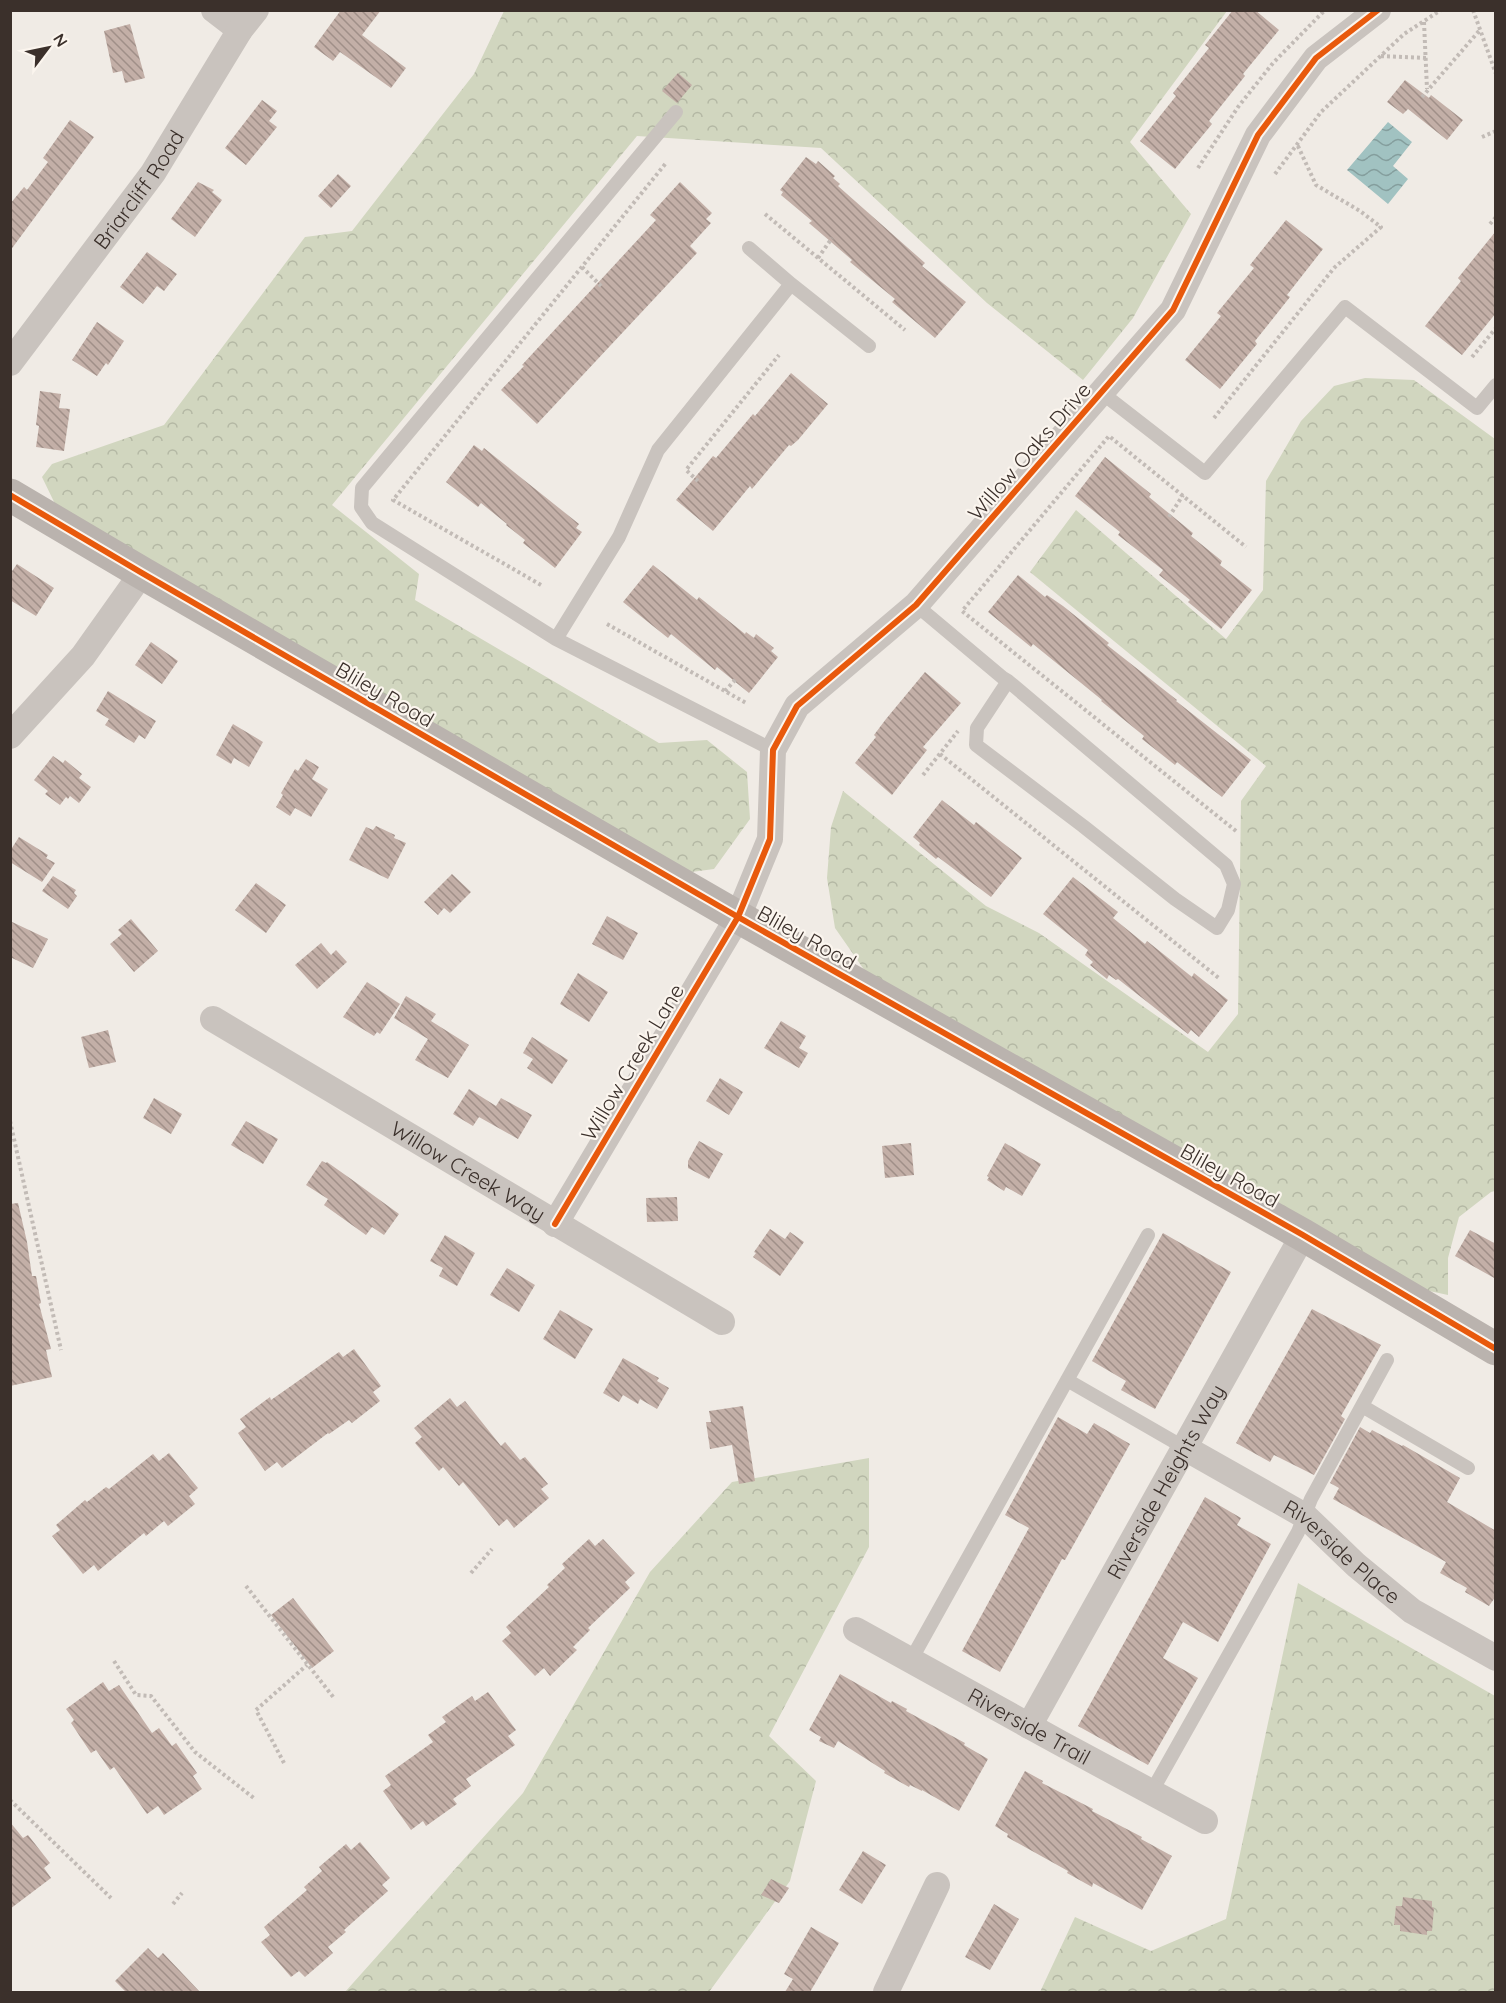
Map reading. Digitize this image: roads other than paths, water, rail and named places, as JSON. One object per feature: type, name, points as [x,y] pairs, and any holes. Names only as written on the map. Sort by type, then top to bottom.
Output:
[{"type":"street","points":[[214,10],[248,20]]},
{"type":"street","name":"Willow Oaks Drive","points":[[738,917],[770,839],[773,750],[797,706],[916,605],[1173,310],[1258,135],[1316,58],[1378,10]]},
{"type":"street","name":"Briarcliff Road","points":[[10,363],[153,173],[248,20]]},
{"type":"street","name":"Bliley Road","points":[[10,495],[738,917],[1302,1235],[1496,1349]]},
{"type":"street","points":[[10,735],[82,656],[142,573]]},
{"type":"street","name":"Willow Creek Lane","points":[[555,1224],[738,917]]},
{"type":"street","name":"Willow Creek Way","points":[[213,1019],[722,1322]]},
{"type":"street","name":"Riverside Heights Way","points":[[1029,1726],[1302,1235]]},
{"type":"street","name":"Riverside Place","points":[[1185,1448],[1305,1516],[1356,1565],[1412,1611],[1496,1658]]},
{"type":"street","name":"Riverside Trail","points":[[856,1630],[1205,1821]]},
{"type":"street","points":[[886,1992],[937,1885]]},
{"type":"lane","points":[[676,112],[362,488],[361,507],[372,523],[556,639],[773,750]]},
{"type":"lane","points":[[749,249],[869,346]]},
{"type":"lane","points":[[556,639],[619,537],[658,450],[791,284]]},
{"type":"lane","name":"Willow Oaks Drive","points":[[1102,393],[1205,473],[1346,307],[1477,408],[1496,385]]},
{"type":"lane","points":[[916,605],[1008,681],[1226,865],[1234,884],[1228,910],[1217,928],[1175,899],[976,745],[977,728],[1008,681]]},
{"type":"lane","points":[[911,1660],[1148,1235]]},
{"type":"lane","points":[[1152,1791],[1292,1542],[1311,1500],[1387,1360]]},
{"type":"lane","points":[[1067,1380],[1185,1448]]},
{"type":"lane","points":[[1362,1406],[1468,1468]]},
{"type":"water","points":[[1388,122],[1412,142],[1393,166],[1408,179],[1388,204],[1347,170]]}]
